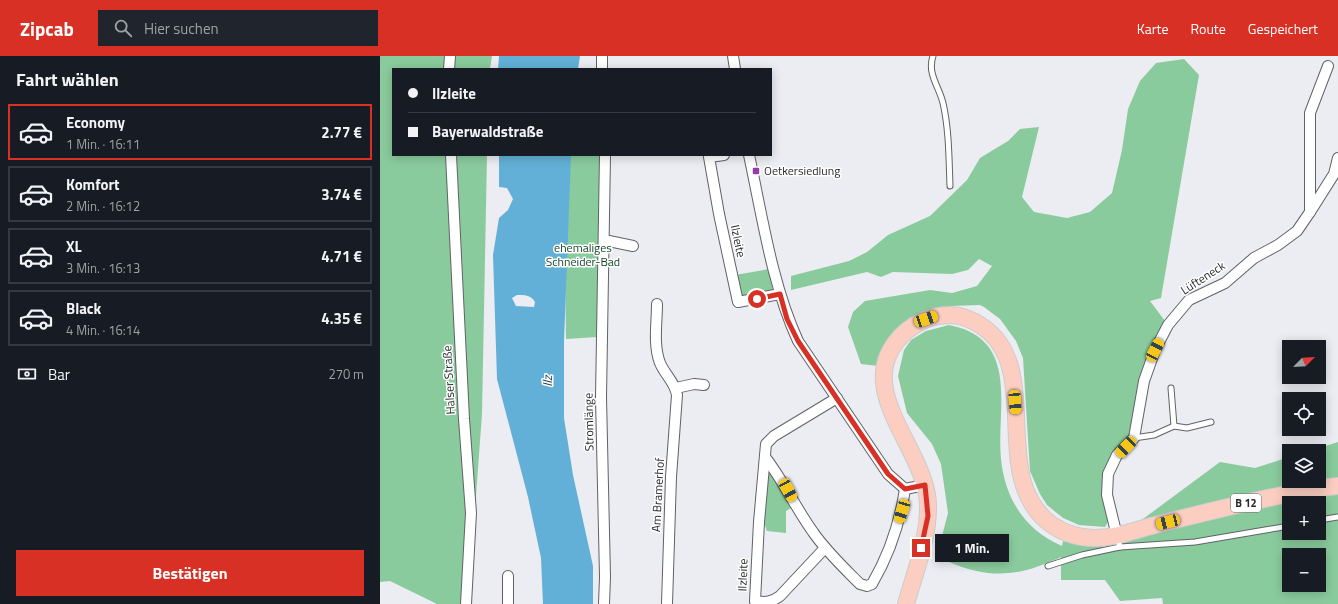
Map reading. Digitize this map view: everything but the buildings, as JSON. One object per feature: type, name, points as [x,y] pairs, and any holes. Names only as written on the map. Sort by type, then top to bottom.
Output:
[{"type":"main road","name":"B 12","points":[[906,604],[924,534],[928,503],[925,485],[917,464],[889,406],[885,393],[884,372],[889,352],[910,328],[934,316],[955,315],[976,322],[995,336],[1007,359],[1013,388],[1017,440],[1022,476],[1028,495],[1038,511],[1052,525],[1070,534],[1119,542],[1248,502],[1338,486]]},
{"type":"street","points":[[449,68],[450,56]]},
{"type":"street","points":[[602,56],[602,68]]},
{"type":"street","points":[[733,56],[735,68]]},
{"type":"street","points":[[1310,212],[1310,113],[1328,66]]},
{"type":"street","name":"Halser Straße","points":[[451,156],[464,419],[472,513],[466,604]]},
{"type":"street","name":"Stromlänge","points":[[604,604],[605,578],[601,397],[605,156]]},
{"type":"street","name":"Ilzleite","points":[[716,156],[709,157],[719,214],[738,302],[780,294]]},
{"type":"street","points":[[749,156],[787,319],[798,341],[888,474],[905,489]]},
{"type":"street","name":"Lüfteneck","points":[[1134,438],[1144,381],[1155,350],[1168,325],[1189,300],[1225,283],[1254,258],[1278,245],[1297,231],[1334,174],[1338,158]]},
{"type":"street","points":[[604,240],[633,246]]},
{"type":"street","points":[[657,304],[657,354],[660,364],[676,388],[694,384],[704,385]]},
{"type":"street","name":"Am Bramerhof","points":[[667,604],[667,570],[671,477],[677,395],[676,388]]},
{"type":"street","name":"Ilzleite","points":[[825,548],[780,596],[773,601],[764,603],[755,601],[759,522],[766,444],[774,436],[837,398]]},
{"type":"street","points":[[1119,542],[1108,495],[1108,474],[1117,455],[1134,438]]},
{"type":"street","points":[[765,457],[779,474],[812,531],[825,548],[860,584],[867,586],[872,584],[895,534],[902,511],[905,489]]},
{"type":"street","points":[[905,489],[925,485]]},
{"type":"street","points":[[508,576],[508,604]]},
{"type":"lane","points":[[933,56],[930,65],[943,102],[950,186]]},
{"type":"lane","points":[[1171,388],[1174,426]]},
{"type":"lane","points":[[1134,438],[1154,435],[1174,426],[1187,428],[1210,422]]},
{"type":"lane","points":[[1326,519],[1338,517]]},
{"type":"lane","points":[[1048,566],[1119,542],[1195,542],[1282,527]]},
{"type":"green space","points":[[380,56],[492,56],[490,68],[392,68],[392,156],[487,156],[482,414],[468,604],[437,604],[390,581],[380,582]]},
{"type":"green space","points":[[1184,59],[1199,75],[1161,298],[1150,301],[1168,325],[1155,350],[1134,438],[1108,474],[1109,520],[1105,527],[1079,525],[1063,518],[1047,505],[1040,494],[1030,471],[1023,358],[1016,341],[1000,319],[980,305],[950,306],[925,313],[878,366],[861,364],[848,327],[853,312],[865,301],[930,290],[952,293],[977,286],[992,266],[979,259],[968,270],[952,274],[893,272],[881,277],[867,272],[791,290],[791,276],[849,261],[867,252],[888,235],[930,216],[967,180],[980,158],[1008,141],[1020,129],[1039,127],[1022,197],[1034,212],[1067,218],[1090,212],[1112,193],[1122,150],[1128,109],[1140,81],[1156,63]]},
{"type":"green space","name":"ehemaliges Schneider-Bad","points":[[569,156],[601,156],[597,337],[566,339],[565,259]]},
{"type":"green space","points":[[769,269],[773,292],[739,299],[735,275]]},
{"type":"green space","points":[[949,325],[972,333],[987,345],[996,360],[1000,378],[1001,459],[1007,487],[1012,500],[1027,522],[1037,531],[1062,546],[1063,541],[1105,547],[1220,462],[1255,468],[1282,459],[1282,488],[1326,488],[1326,446],[1338,442],[1338,604],[1163,604],[1162,598],[1120,601],[1105,580],[1061,580],[1061,557],[1019,572],[1006,573],[979,571],[964,568],[949,562],[941,540],[948,513],[941,464],[932,444],[907,413],[898,376],[904,350],[911,340],[926,331]]},
{"type":"green space","points":[[769,471],[791,508],[786,511],[786,533],[767,531],[764,523]]},
{"type":"water","points":[[499,56],[580,56],[578,68],[498,68]]},
{"type":"water","name":"Ilz","points":[[499,156],[571,156],[564,342],[564,418],[573,475],[593,566],[593,604],[543,604],[541,558],[528,497],[497,379],[493,255],[499,218],[508,210],[513,199],[507,188],[499,187]],"holes":[[[517,295],[528,296],[535,302],[534,307],[516,306],[512,298]]]},
{"type":"place","name":"Oetkersiedlung","points":[[756,171]]},
{"type":"route","points":[[757,299],[780,294],[787,319],[798,341],[888,474],[905,489],[925,485],[928,503],[928,516],[921,548]]}]
